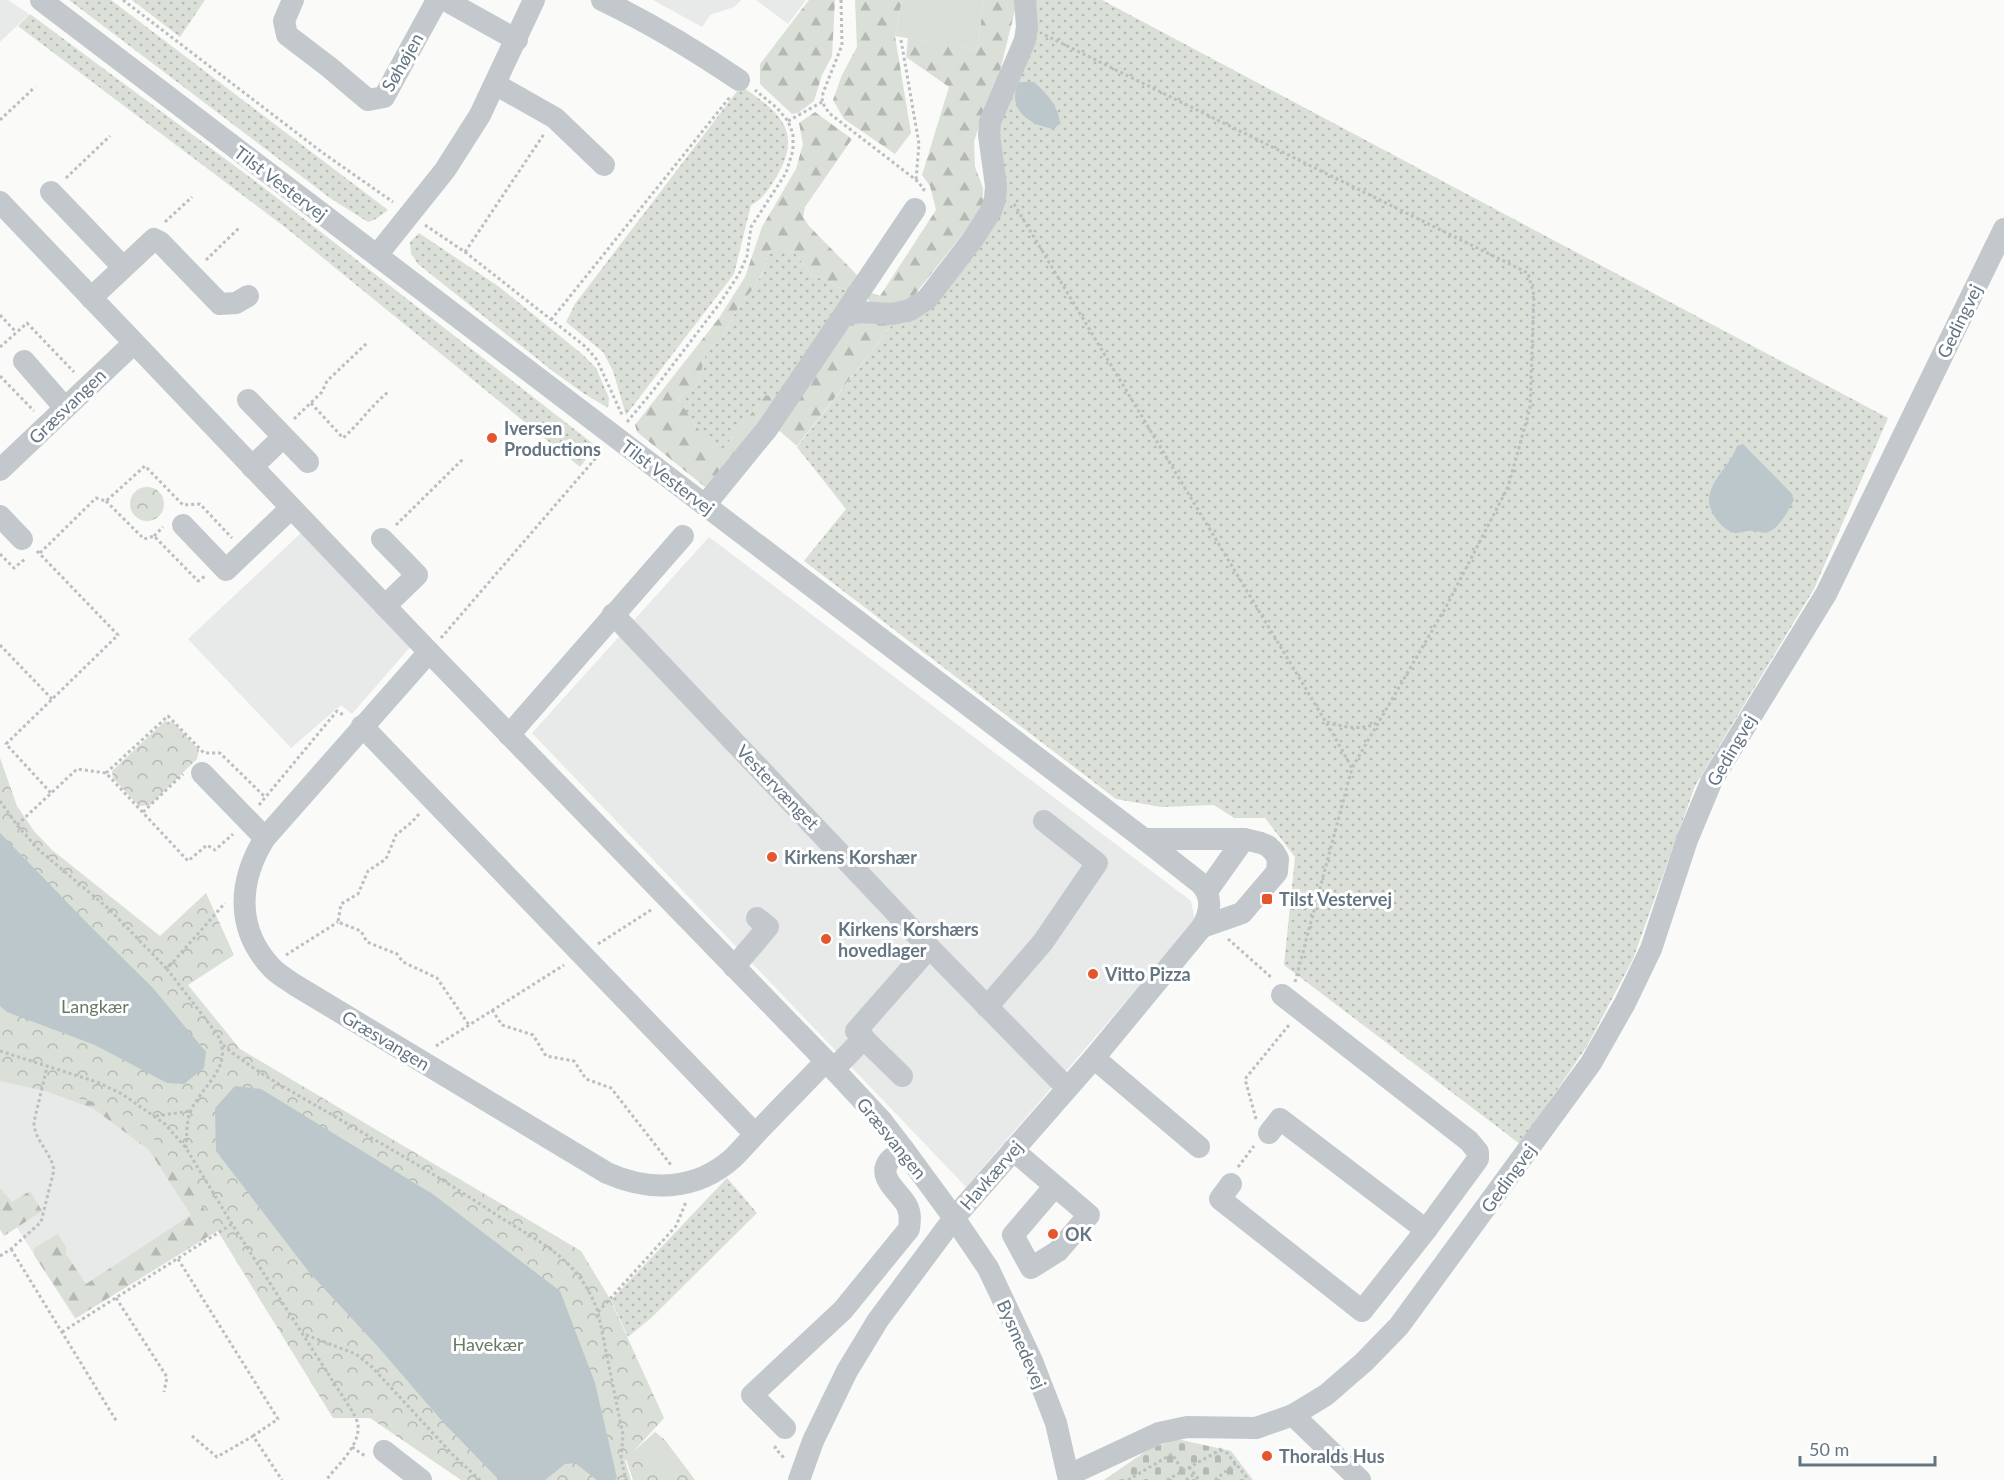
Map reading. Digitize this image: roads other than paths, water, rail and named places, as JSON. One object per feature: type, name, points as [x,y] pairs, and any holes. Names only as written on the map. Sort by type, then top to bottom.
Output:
[{"type":"street","name":"Tilst Vestervej","points":[[41,0],[377,255],[620,429],[705,505],[1144,839],[1207,891]]},
{"type":"street","name":"Søhøjen","points":[[293,0],[284,21],[287,35],[368,100],[384,97],[436,1],[445,0],[517,40]]},
{"type":"street","points":[[377,255],[444,170],[480,115],[534,0]]},
{"type":"street","points":[[602,0],[648,23],[740,81]]},
{"type":"street","points":[[845,315],[860,312],[892,314],[910,310],[927,299],[991,211],[996,192],[989,135],[990,122],[1025,40],[1027,27],[1025,0]]},
{"type":"street","points":[[495,84],[555,118],[604,165]]},
{"type":"street","points":[[51,192],[123,267]]},
{"type":"street","name":"Græsvangen","points":[[0,202],[429,652],[830,1065],[881,1120],[954,1218]]},
{"type":"street","points":[[705,505],[767,429],[915,209]]},
{"type":"street","name":"Gedingvej","points":[[1069,1478],[1159,1433],[1187,1427],[1256,1428],[1293,1415],[1326,1395],[1371,1355],[1399,1326],[1591,1063],[1625,1003],[1651,949],[1687,840],[1712,780],[1826,594],[2004,229]]},
{"type":"street","points":[[91,298],[154,239],[160,242],[220,304],[236,303],[248,296]]},
{"type":"street","name":"Græsvangen","points":[[0,470],[134,343]]},
{"type":"street","points":[[24,361],[65,408]]},
{"type":"street","points":[[248,400],[308,462]]},
{"type":"street","points":[[252,467],[281,435]]},
{"type":"street","points":[[183,525],[226,570],[291,508]]},
{"type":"street","points":[[0,516],[22,539]]},
{"type":"street","points":[[509,735],[683,536]]},
{"type":"street","points":[[382,539],[417,575],[385,606]]},
{"type":"street","name":"Vestervænget","points":[[613,614],[929,948],[1067,1088]]},
{"type":"street","name":"Græsvangen","points":[[429,652],[265,838],[253,857],[246,878],[244,900],[248,926],[258,950],[270,965],[296,985],[607,1173],[627,1182],[648,1186],[670,1186],[684,1183],[713,1172],[732,1158],[830,1065]]},
{"type":"street","points":[[362,726],[755,1134]]},
{"type":"street","points":[[197,764],[265,838]]},
{"type":"street","points":[[987,1007],[1043,942],[1096,863],[1044,820]]},
{"type":"street","points":[[1144,839],[1244,839],[1268,846],[1278,859],[1273,877],[1242,913],[1202,927]]},
{"type":"street","points":[[1207,891],[1244,839]]},
{"type":"street","name":"Havkærvej","points":[[800,1478],[813,1441],[842,1381],[878,1320],[954,1218],[1094,1058],[1202,927],[1209,912],[1207,891]]},
{"type":"street","points":[[734,967],[768,927],[757,918]]},
{"type":"street","points":[[902,1076],[856,1031],[929,948]]},
{"type":"street","name":"Gedingvej","points":[[1231,1184],[1220,1199],[1362,1311],[1423,1235],[1478,1159],[1478,1152],[1474,1146],[1291,1002]]},
{"type":"street","points":[[830,1065],[864,1038]]},
{"type":"street","points":[[1094,1058],[1199,1147]]},
{"type":"street","points":[[1264,1135],[1280,1119],[1423,1235],[1447,1261]]},
{"type":"street","points":[[785,1428],[752,1395],[843,1310],[909,1229],[911,1216],[907,1205],[888,1183],[885,1172],[888,1162],[904,1149]]},
{"type":"street","points":[[1013,1150],[1055,1186]]},
{"type":"street","name":"Bysmedevej","points":[[954,1218],[988,1268],[1032,1361],[1056,1423],[1069,1478]]},
{"type":"street","points":[[1293,1415],[1360,1480]]},
{"type":"street","points":[[384,1451],[421,1480]]},
{"type":"place","name":"Iversen Productions","points":[[492,438]]},
{"type":"place","name":"Kirkens Korshær","points":[[772,857]]},
{"type":"place","name":"Tilst Vestervej","points":[[1267,899]]},
{"type":"place","name":"Kirkens Korshærs hovedlager","points":[[826,939]]},
{"type":"place","name":"Vitto Pizza","points":[[1093,974]]},
{"type":"place","name":"OK","points":[[1053,1234]]},
{"type":"place","name":"Thoralds Hus","points":[[1267,1456]]},
{"type":"park label","name":"Langkær","points":[[95,1006]]},
{"type":"park label","name":"Havekær","points":[[488,1344]]}]
